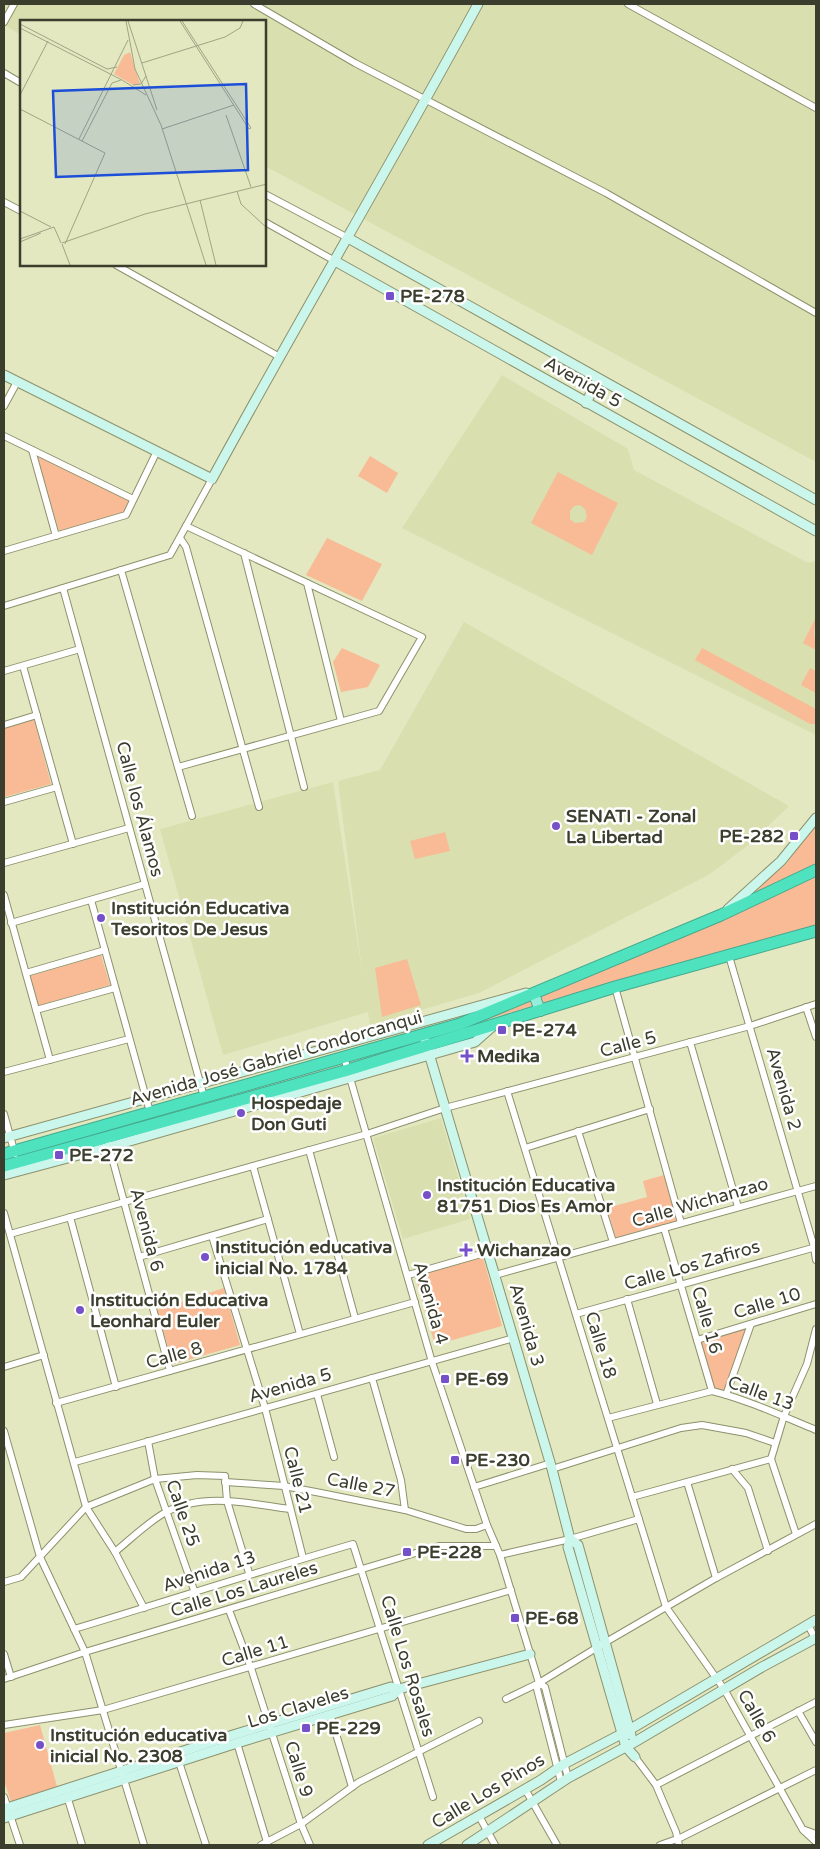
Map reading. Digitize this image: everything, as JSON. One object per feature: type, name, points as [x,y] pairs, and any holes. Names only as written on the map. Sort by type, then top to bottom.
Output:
[{"type":"highway","name":"Avenida José Gabriel Condorcanqui","points":[[4,1166],[12,1155],[104,1126],[460,1024],[555,986],[721,915],[816,870]]},
{"type":"highway","name":"Avenida José Gabriel Condorcanqui","points":[[12,1155],[108,1142],[428,1051],[540,1011],[816,931]]},
{"type":"main road","points":[[534,994],[540,1011]]},
{"type":"street","points":[[4,22],[14,4]]},
{"type":"street","points":[[254,4],[355,64],[606,193],[816,313]]},
{"type":"street","points":[[4,606],[170,555],[278,356],[335,261],[478,4]]},
{"type":"street","points":[[628,4],[816,108]]},
{"type":"street","points":[[4,73],[20,82]]},
{"type":"street","points":[[266,195],[348,238]]},
{"type":"street","points":[[4,202],[20,211]]},
{"type":"street","points":[[266,223],[335,261]]},
{"type":"street","name":"Avenida 5","points":[[348,238],[816,500]]},
{"type":"street","name":"Avenida 5","points":[[335,261],[816,531]]},
{"type":"street","points":[[118,266],[278,356]]},
{"type":"street","points":[[4,375],[212,478]]},
{"type":"street","points":[[586,403],[598,379]]},
{"type":"street","points":[[4,406],[17,382]]},
{"type":"street","points":[[4,436],[133,499]]},
{"type":"street","points":[[32,450],[56,536]]},
{"type":"street","points":[[4,550],[126,515],[157,451]]},
{"type":"street","points":[[178,767],[379,711],[422,637],[186,526]]},
{"type":"street","points":[[180,538],[186,547],[259,807]]},
{"type":"street","points":[[244,553],[304,787]]},
{"type":"street","points":[[121,570],[192,816]]},
{"type":"street","points":[[307,583],[341,721]]},
{"type":"street","name":"Calle los Álamos","points":[[63,588],[204,1097]]},
{"type":"street","points":[[4,671],[80,649]]},
{"type":"street","points":[[23,666],[73,844]]},
{"type":"street","points":[[4,725],[37,715]]},
{"type":"street","points":[[4,802],[57,787]]},
{"type":"street","points":[[721,915],[781,861],[816,818]]},
{"type":"street","points":[[4,863],[129,828]]},
{"type":"street","points":[[12,923],[145,884]]},
{"type":"street","points":[[4,895],[50,1060]]},
{"type":"street","points":[[91,900],[150,1112]]},
{"type":"street","points":[[26,973],[105,950]]},
{"type":"street","name":"Avenida 2","points":[[729,956],[815,1247],[816,1260]]},
{"type":"street","name":"Avenida José Gabriel Condorcanqui","points":[[7,1138],[466,1008],[555,986]]},
{"type":"street","points":[[36,1010],[115,988]]},
{"type":"street","points":[[615,988],[681,1223]]},
{"type":"street","name":"Calle 5","points":[[10,1234],[367,1134],[445,1108],[750,1026],[816,1004]]},
{"type":"street","points":[[806,1007],[816,1037]]},
{"type":"street","name":"Avenida 3","points":[[424,1035],[552,1466],[570,1539],[568,1547],[596,1648],[625,1732]]},
{"type":"street","points":[[4,1072],[130,1039]]},
{"type":"street","points":[[690,1042],[738,1207]]},
{"type":"street","name":"Avenida 4","points":[[344,1057],[432,1362],[487,1525],[500,1555],[539,1683],[545,1687],[564,1780]]},
{"type":"street","name":"Calle 18","points":[[507,1091],[666,1607]]},
{"type":"street","points":[[525,1148],[650,1109]]},
{"type":"street","points":[[4,1114],[7,1138],[12,1155]]},
{"type":"street","name":"Avenida 6","points":[[104,1126],[170,1372]]},
{"type":"street","points":[[578,1131],[612,1242]]},
{"type":"street","name":"Avenida José Gabriel Condorcanqui","points":[[4,1175],[108,1142]]},
{"type":"street","points":[[309,1150],[355,1318]]},
{"type":"street","points":[[253,1166],[300,1334]]},
{"type":"street","points":[[798,1190],[816,1186]]},
{"type":"street","name":"Calle Wichanzao","points":[[495,1275],[798,1190]]},
{"type":"street","points":[[4,1212],[86,1507],[115,1552],[144,1608]]},
{"type":"street","points":[[70,1216],[116,1387]]},
{"type":"street","points":[[139,1258],[268,1219]]},
{"type":"street","name":"Calle 16","points":[[664,1228],[712,1391]]},
{"type":"street","name":"Calle 21","points":[[212,1236],[265,1408],[303,1558]]},
{"type":"street","name":"Calle Los Zafiros","points":[[576,1314],[680,1283],[815,1247]]},
{"type":"street","points":[[408,1275],[488,1252]]},
{"type":"street","points":[[627,1299],[657,1404]]},
{"type":"street","name":"Calle 8","points":[[56,1403],[415,1302]]},
{"type":"street","name":"Calle 10","points":[[697,1340],[816,1304]]},
{"type":"street","points":[[726,1395],[751,1324]]},
{"type":"street","points":[[796,1534],[771,1459],[784,1416],[807,1364],[816,1328]]},
{"type":"street","name":"Avenida 5","points":[[75,1462],[514,1338]]},
{"type":"street","points":[[4,1367],[44,1355]]},
{"type":"street","points":[[807,1364],[816,1362]]},
{"type":"street","points":[[372,1378],[401,1480],[405,1510]]},
{"type":"street","name":"Calle 13","points":[[608,1418],[712,1391],[784,1416],[816,1430]]},
{"type":"street","points":[[317,1394],[334,1457]]},
{"type":"street","points":[[474,1487],[617,1449],[681,1428],[702,1425],[746,1433],[776,1443]]},
{"type":"street","points":[[4,1431],[40,1557],[85,1652],[144,1845]]},
{"type":"street","name":"Calle 25","points":[[148,1441],[156,1479],[195,1593]]},
{"type":"street","points":[[632,1497],[771,1459]]},
{"type":"street","points":[[732,1469],[748,1488],[768,1551]]},
{"type":"street","name":"Calle 27","points":[[156,1479],[197,1475],[224,1476],[225,1482],[284,1486],[405,1510],[466,1529],[476,1529],[487,1525]]},
{"type":"street","points":[[4,1582],[21,1577],[86,1507],[156,1479]]},
{"type":"street","points":[[225,1482],[227,1501],[249,1574]]},
{"type":"street","points":[[687,1482],[716,1578]]},
{"type":"street","points":[[115,1552],[153,1520],[168,1511],[193,1502],[227,1501],[290,1509]]},
{"type":"street","points":[[500,1555],[570,1539],[639,1518]]},
{"type":"street","points":[[506,1699],[539,1683],[716,1578],[816,1524]]},
{"type":"street","name":"Avenida 3","points":[[570,1539],[578,1545],[606,1642],[625,1732]]},
{"type":"street","name":"Avenida 13","points":[[74,1629],[195,1593],[249,1574],[353,1544]]},
{"type":"street","name":"Calle Los Rosales","points":[[353,1544],[433,1797]]},
{"type":"street","name":"Calle Los Laureles","points":[[7,1678],[85,1652],[439,1546],[496,1546]]},
{"type":"street","name":"Calle 11","points":[[4,1725],[103,1710],[511,1590]]},
{"type":"street","name":"Calle 6","points":[[666,1607],[724,1689],[803,1830],[816,1842]]},
{"type":"street","name":"Calle 9","points":[[229,1610],[251,1668],[301,1824]]},
{"type":"street","points":[[812,1623],[816,1639]]},
{"type":"street","name":"Calle Los Pinos","points":[[432,1844],[561,1766],[625,1732],[812,1623]]},
{"type":"street","name":"Calle Los Pinos","points":[[467,1845],[564,1780],[816,1639]]},
{"type":"street","points":[[4,1654],[7,1678]]},
{"type":"street","name":"Los Claveles","points":[[6,1813],[271,1728],[391,1687],[399,1689],[530,1654]]},
{"type":"street","name":"Los Claveles","points":[[123,1776],[179,1762],[237,1743],[271,1728],[330,1714],[392,1696],[399,1689]]},
{"type":"street","points":[[656,1785],[816,1702]]},
{"type":"street","points":[[798,1711],[816,1742]]},
{"type":"street","points":[[330,1714],[352,1787]]},
{"type":"street","points":[[237,1743],[264,1844],[301,1824],[352,1787],[419,1751],[479,1722]]},
{"type":"street","points":[[625,1732],[635,1757],[656,1785],[678,1842]]},
{"type":"street","points":[[179,1762],[206,1845]]},
{"type":"street","points":[[660,1845],[678,1842],[816,1770]]},
{"type":"street","points":[[525,1789],[557,1845]]},
{"type":"street","points":[[66,1794],[82,1845]]},
{"type":"street","points":[[4,1796],[6,1813],[20,1845]]},
{"type":"street","points":[[478,1816],[495,1845]]},
{"type":"street","points":[[301,1824],[310,1845]]},
{"type":"street","points":[[803,1830],[816,1834]]},
{"type":"shaded area","points":[[4,4],[816,4],[816,462],[266,167],[266,20],[20,20],[20,34],[4,25]]},
{"type":"shaded area","points":[[502,375],[628,449],[634,470],[808,563],[816,561],[816,735],[402,528]]},
{"type":"shaded area","points":[[36,455],[129,500],[123,513],[59,531]]},
{"type":"shaded area","points":[[370,456],[398,473],[387,493],[358,476]]},
{"type":"shaded area","points":[[558,472],[618,503],[592,555],[531,523]],"holes":[[[580,505],[585,509],[587,517],[584,522],[575,523],[570,519],[570,511],[574,506]]]},
{"type":"shaded area","points":[[327,538],[382,564],[362,601],[306,575]]},
{"type":"shaded area","points":[[816,617],[814,633],[816,650],[803,643]]},
{"type":"shaded area","name":"SENATI - Zonal La Libertad","points":[[464,622],[789,806],[747,846],[710,874],[479,993],[370,1025],[368,1012],[223,1055],[160,829],[333,782],[363,978],[338,781],[380,770]]},
{"type":"shaded area","points":[[342,648],[380,665],[368,687],[341,692],[333,662]]},
{"type":"shaded area","points":[[702,648],[816,709],[816,724],[810,724],[695,660]]},
{"type":"shaded area","points":[[810,668],[816,671],[816,693],[801,685]]},
{"type":"shaded area","points":[[34,719],[51,784],[4,797],[4,728]]},
{"type":"shaded area","points":[[816,823],[816,865],[745,899],[787,863]]},
{"type":"shaded area","points":[[445,832],[450,851],[415,859],[410,841]]},
{"type":"shaded area","points":[[816,876],[816,925],[474,1023]]},
{"type":"shaded area","points":[[101,955],[110,985],[38,1006],[30,976]]},
{"type":"shaded area","points":[[407,959],[421,1005],[382,1017],[375,968]]},
{"type":"shaded area","name":"Institución Educativa 81751 Dios Es Amor","points":[[441,1118],[470,1219],[403,1239],[373,1138]]},
{"type":"shaded area","points":[[664,1175],[677,1221],[616,1238],[607,1208],[647,1197],[643,1181]]},
{"type":"shaded area","points":[[483,1257],[502,1326],[435,1345],[415,1276]]},
{"type":"shaded area","points":[[224,1288],[240,1345],[173,1364],[157,1310]]},
{"type":"shaded area","points":[[751,1324],[726,1395],[712,1391],[697,1340]]},
{"type":"shaded area","points":[[40,1725],[58,1790],[12,1805],[4,1781],[4,1733]]},
{"type":"place","name":"PE-278","points":[[390,296]]},
{"type":"place","name":"SENATI - Zonal La Libertad","points":[[556,826]]},
{"type":"place","name":"PE-282","points":[[794,836]]},
{"type":"place","name":"Institución Educativa Tesoritos De Jesus","points":[[101,918]]},
{"type":"place","name":"PE-274","points":[[502,1030]]},
{"type":"place","name":"Medika","points":[[467,1056]]},
{"type":"place","name":"Hospedaje Don Guti","points":[[241,1113]]},
{"type":"place","name":"PE-272","points":[[59,1155]]},
{"type":"place","name":"Institución Educativa 81751 Dios Es Amor","points":[[427,1195]]},
{"type":"place","name":"Wichanzao","points":[[466,1250]]},
{"type":"place","name":"Institución educativa inicial No. 1784","points":[[205,1257]]},
{"type":"place","name":"Institución Educativa Leonhard Euler","points":[[80,1310]]},
{"type":"place","name":"PE-69","points":[[445,1379]]},
{"type":"place","name":"PE-230","points":[[455,1460]]},
{"type":"place","name":"PE-228","points":[[407,1552]]},
{"type":"place","name":"PE-68","points":[[515,1618]]},
{"type":"place","name":"PE-229","points":[[306,1728]]},
{"type":"place","name":"Institución educativa inicial No. 2308","points":[[40,1745]]}]
